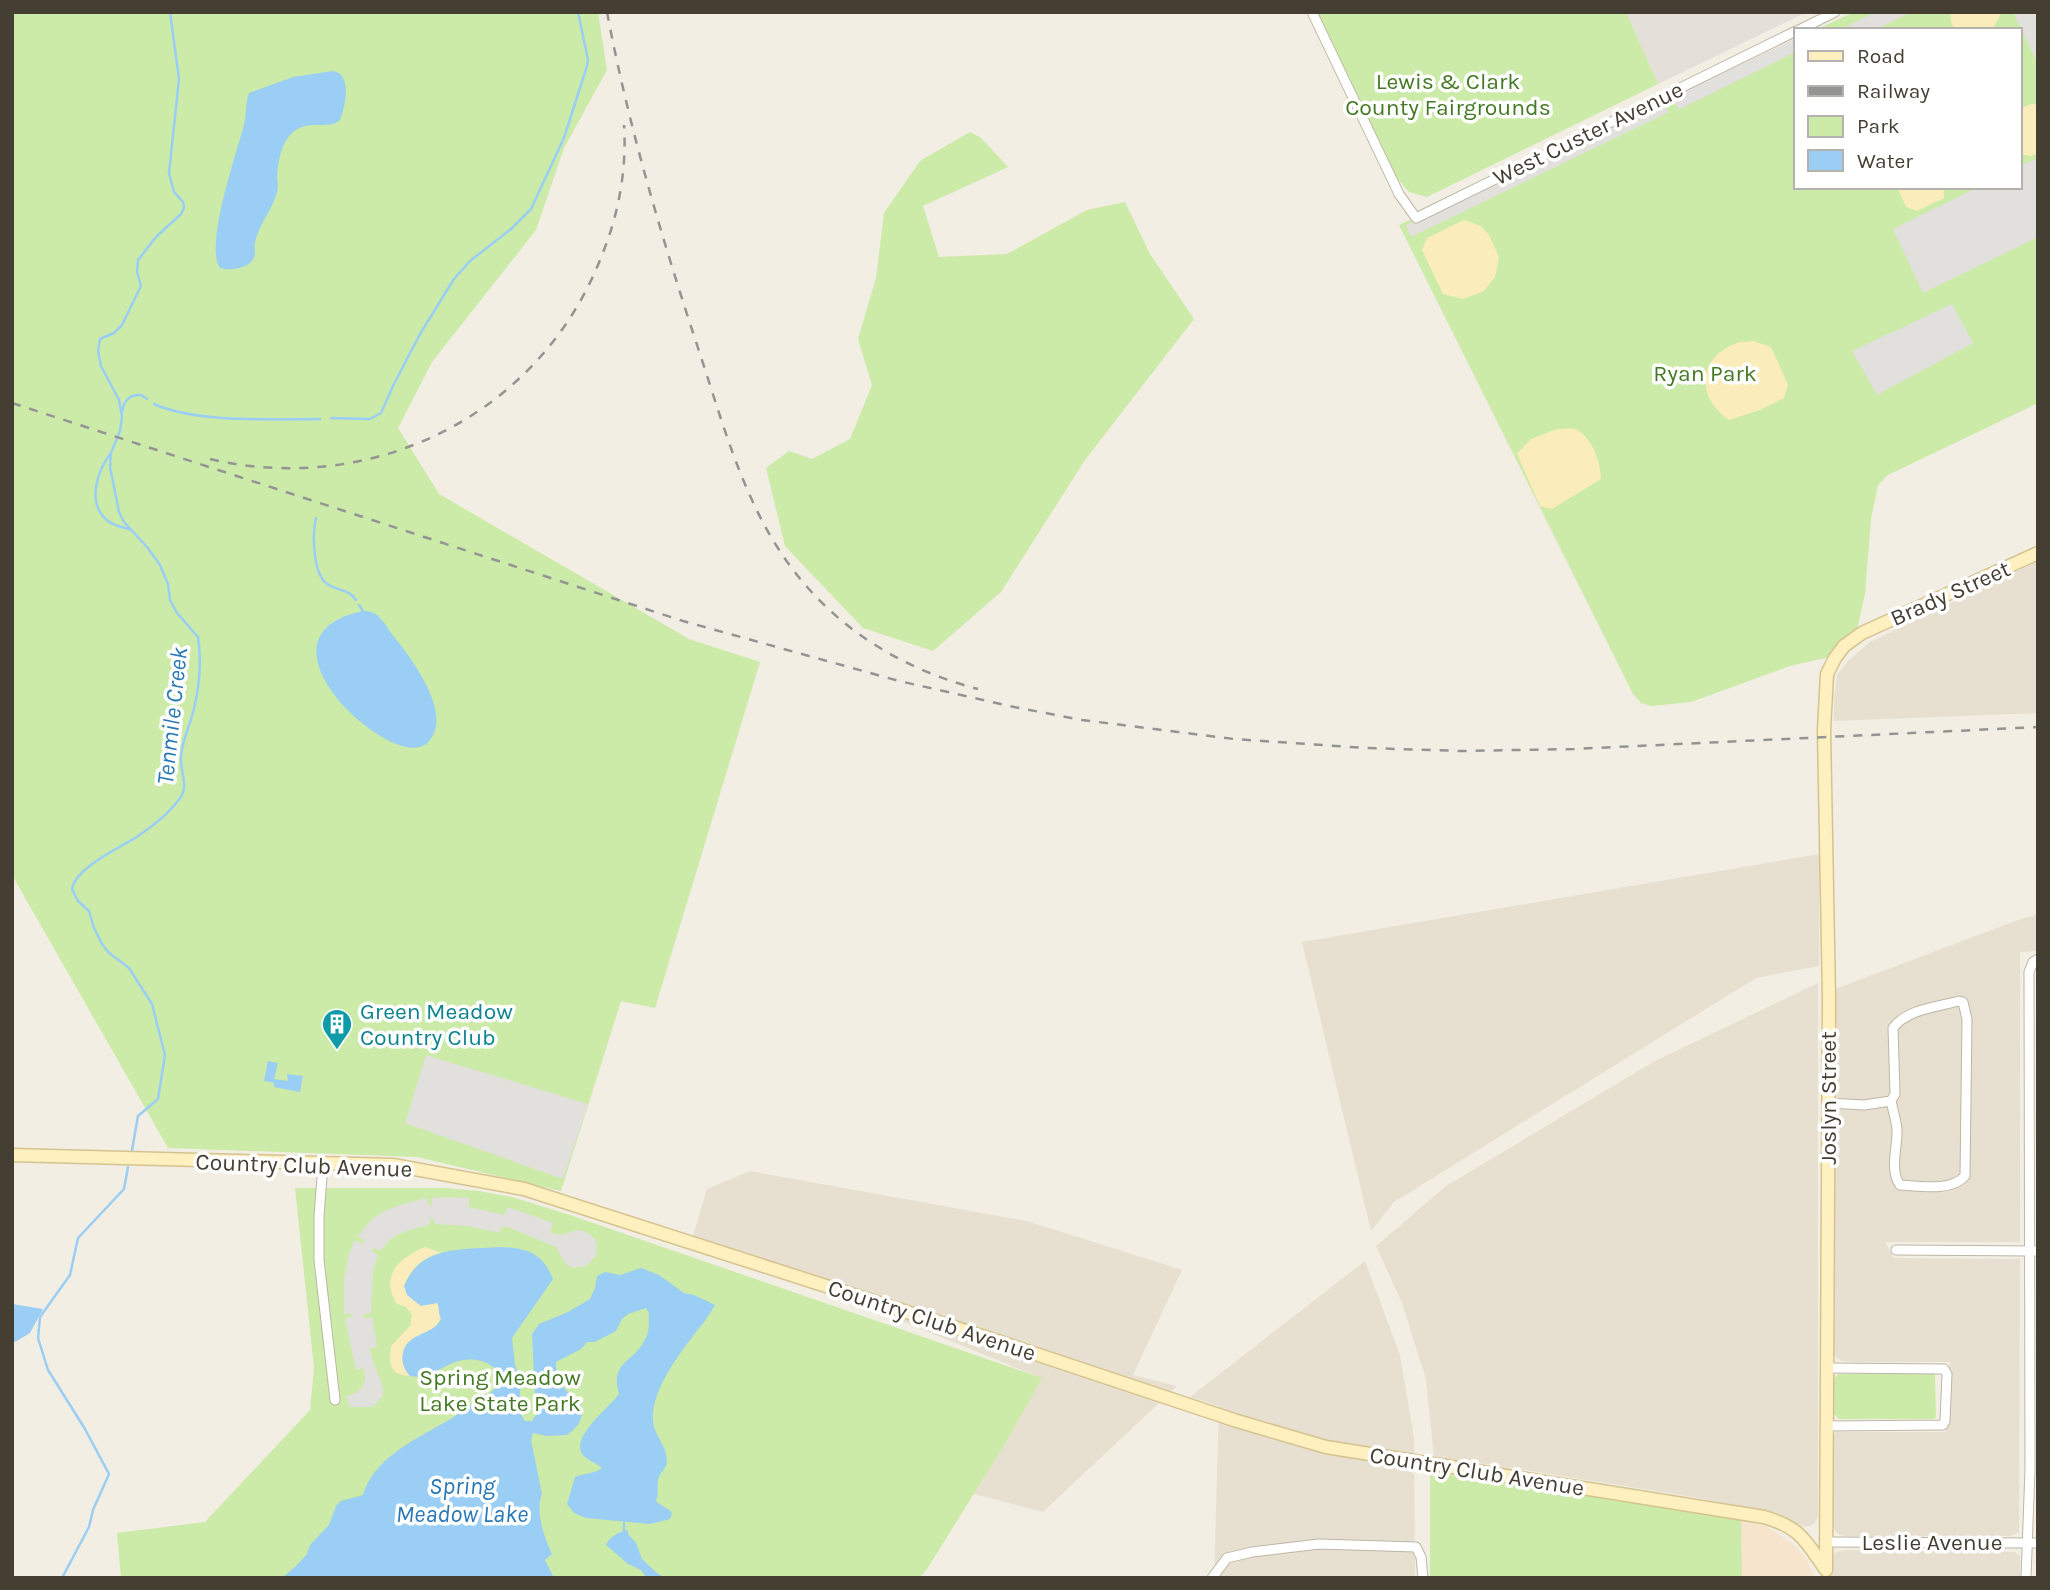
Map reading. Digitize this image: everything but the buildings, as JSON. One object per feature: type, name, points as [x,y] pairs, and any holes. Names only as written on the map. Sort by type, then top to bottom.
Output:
[{"type":"street","name":"West Custer Avenue","points":[[1312,12],[1394,185],[1416,218],[1794,32]]},
{"type":"street","name":"West Custer Avenue","points":[[1802,28],[1835,12]]},
{"type":"street","name":"Brady Street","points":[[1862,633],[2038,553]]},
{"type":"street","name":"Joslyn Street","points":[[1826,1574],[1828,912],[1824,736],[1827,674],[1844,646],[1862,633]]},
{"type":"street","points":[[2026,1578],[2033,1543],[2030,1469],[2033,1395],[2034,1104],[2029,972],[2035,960]]},
{"type":"street","points":[[1963,1002],[1967,1019],[1965,1177],[1959,1183],[1900,1185],[1896,1180],[1897,1129],[1891,1101],[1895,1094],[1893,1028],[1912,1013],[1963,1002]]},
{"type":"street","points":[[1828,1103],[1864,1104],[1891,1101]]},
{"type":"street","name":"Country Club Avenue","points":[[12,1155],[393,1164],[524,1189],[1237,1421],[1326,1447],[1764,1517],[1803,1535],[1826,1574]]},
{"type":"street","points":[[323,1164],[319,1260],[335,1400]]},
{"type":"street","points":[[1896,1250],[2033,1251]]},
{"type":"street","points":[[1827,1368],[1944,1369],[1947,1374],[1943,1425],[1827,1426]]},
{"type":"street","name":"Leslie Avenue","points":[[1826,1542],[2033,1543]]},
{"type":"street","points":[[1212,1578],[1227,1558],[1252,1552],[1309,1546],[1393,1545],[1416,1547],[1421,1557],[1423,1578]]},
{"type":"shaded area","points":[[1626,12],[1807,12],[1658,84]]},
{"type":"shaded area","points":[[1875,12],[1912,12],[1879,28],[1844,28]]},
{"type":"shaded area","points":[[2013,12],[2036,12],[2038,64],[2022,28]]},
{"type":"shaded area","points":[[1794,39],[1794,53],[1678,110],[1673,97]]},
{"type":"shaded area","points":[[1662,102],[1669,112],[1411,237],[1406,225]]},
{"type":"shaded area","points":[[2038,158],[2038,237],[1923,293],[1893,229],[1974,189],[2022,189],[2022,165]]},
{"type":"shaded area","points":[[1952,304],[1973,343],[1877,395],[1852,351]]},
{"type":"shaded area","points":[[2038,561],[2038,713],[1834,721],[1837,675],[1848,661],[1870,642]]},
{"type":"shaded area","points":[[1819,854],[1819,966],[1756,978],[1394,1202],[1371,1231],[1302,942]]},
{"type":"shaded area","points":[[2038,914],[2038,951],[2020,952],[2020,1242],[1885,1242],[1894,1258],[2020,1259],[2019,1532],[2011,1536],[1838,1534],[1832,1526],[1832,1436],[1836,1432],[1946,1432],[1950,1362],[1854,1362],[1841,1361],[1833,1355],[1835,989]]},
{"type":"shaded area","points":[[1818,983],[1818,1517],[1813,1525],[1804,1527],[1759,1510],[1699,1498],[1434,1458],[1426,1379],[1402,1303],[1376,1246],[1446,1186],[1655,1061]]},
{"type":"shaded area","points":[[426,1055],[588,1104],[563,1179],[405,1123]]},
{"type":"shaded area","points":[[750,1171],[1027,1221],[1182,1270],[1133,1375],[1177,1386],[1043,1512],[974,1494],[1041,1378],[693,1236],[707,1189]]},
{"type":"shaded area","points":[[427,1198],[428,1205],[431,1206],[432,1198],[469,1198],[469,1207],[504,1215],[508,1207],[553,1223],[550,1232],[555,1234],[578,1230],[587,1232],[595,1239],[596,1256],[586,1266],[572,1268],[565,1263],[556,1247],[510,1228],[502,1226],[499,1233],[468,1226],[435,1224],[432,1217],[430,1225],[399,1234],[380,1251],[373,1248],[373,1252],[378,1255],[373,1271],[371,1313],[363,1316],[372,1317],[377,1346],[369,1349],[383,1395],[373,1407],[350,1407],[346,1397],[360,1390],[365,1375],[363,1368],[356,1370],[345,1319],[353,1316],[344,1314],[344,1281],[349,1253],[355,1240],[363,1244],[364,1240],[358,1236],[369,1222],[382,1212]]},
{"type":"shaded area","points":[[1365,1261],[1400,1355],[1414,1438],[1415,1578],[1214,1578],[1219,1406],[1190,1397]]},
{"type":"shaded area","points":[[1741,1518],[1766,1526],[1795,1546],[1807,1559],[1814,1578],[1742,1578]]},
{"type":"shaded area","points":[[1836,1552],[2015,1552],[2020,1557],[2020,1578],[1831,1578],[1831,1559]]},
{"type":"green space","name":"Green Meadow Country Club","points":[[12,12],[598,12],[607,70],[564,148],[536,230],[432,362],[398,428],[439,494],[689,639],[760,662],[655,1008],[621,1001],[561,1191],[417,1157],[168,1148],[12,875]]},
{"type":"green space","name":"Lewis & Clark County Fairgrounds","points":[[1316,12],[1626,12],[1658,84],[1427,197],[1409,192],[1396,177]]},
{"type":"green space","name":"Ryan Park","points":[[1854,12],[2038,12],[2038,403],[1888,475],[1878,485],[1871,519],[1865,594],[1857,630],[1830,657],[1790,666],[1691,702],[1652,706],[1641,703],[1633,694],[1399,225],[1794,40],[1794,189],[2022,189],[2022,28],[1820,28]]},
{"type":"green space","points":[[970,132],[981,138],[1008,167],[923,206],[939,257],[1007,254],[1087,210],[1125,202],[1150,254],[1194,319],[1085,460],[1001,592],[933,651],[863,628],[785,546],[766,468],[789,451],[812,459],[850,439],[872,385],[858,339],[876,278],[884,213],[920,161]]},
{"type":"green space","name":"Spring Meadow Lake State Park","points":[[295,1188],[445,1188],[512,1197],[1042,1378],[1005,1444],[919,1578],[121,1578],[117,1533],[205,1522],[310,1410],[314,1368]]},
{"type":"green space","points":[[1839,1374],[1935,1374],[1936,1417],[1839,1419],[1834,1414],[1834,1378]]},
{"type":"green space","points":[[1430,1472],[1741,1518],[1742,1578],[1430,1578]]},
{"type":"sand","points":[[1950,12],[2002,12],[1993,28],[1954,28]]},
{"type":"sand","points":[[2031,104],[2038,105],[2038,153],[2031,156],[2022,154],[2022,108]]},
{"type":"sand","points":[[1898,189],[1944,189],[1944,198],[1917,211],[1906,207]]},
{"type":"sand","points":[[1464,220],[1481,226],[1489,235],[1499,257],[1495,277],[1484,291],[1463,299],[1443,294],[1422,250],[1427,238]]},
{"type":"sand","points":[[1753,341],[1771,347],[1788,385],[1784,398],[1760,410],[1729,420],[1718,411],[1706,390],[1708,368],[1724,349],[1739,342]]},
{"type":"sand","points":[[1557,429],[1575,429],[1586,438],[1597,458],[1601,479],[1552,509],[1540,506],[1517,454],[1531,439]]},
{"type":"sand","points":[[425,1247],[442,1253],[419,1264],[404,1286],[428,1305],[437,1302],[441,1319],[405,1369],[410,1376],[403,1375],[391,1367],[391,1346],[410,1326],[412,1315],[406,1307],[397,1304],[390,1285],[391,1277],[400,1262]]},
{"type":"water","points":[[333,71],[339,73],[345,84],[345,100],[340,120],[329,125],[300,128],[287,139],[279,162],[278,190],[257,235],[254,258],[248,265],[238,268],[220,268],[216,257],[219,220],[244,125],[249,93],[293,77]]},
{"type":"water","points":[[363,611],[375,614],[383,622],[417,668],[432,697],[436,725],[431,739],[420,747],[401,746],[377,734],[353,716],[333,692],[319,668],[317,644],[330,624]]},
{"type":"water","points":[[268,1061],[278,1063],[274,1079],[288,1081],[287,1074],[303,1076],[300,1092],[274,1087],[274,1083],[264,1081]]},
{"type":"water","name":"Spring Meadow Lake","points":[[499,1247],[532,1253],[544,1263],[553,1279],[512,1338],[515,1365],[521,1381],[519,1404],[525,1421],[532,1421],[536,1415],[532,1334],[539,1324],[590,1299],[597,1276],[605,1272],[620,1275],[641,1268],[659,1275],[684,1293],[715,1305],[669,1371],[654,1406],[655,1431],[664,1448],[667,1462],[659,1478],[656,1501],[669,1509],[672,1513],[670,1519],[650,1524],[586,1518],[574,1513],[567,1504],[575,1477],[602,1468],[583,1455],[581,1440],[592,1423],[619,1394],[618,1374],[625,1362],[637,1352],[648,1332],[649,1313],[646,1308],[628,1314],[616,1331],[595,1342],[587,1342],[581,1349],[556,1362],[560,1381],[566,1391],[581,1404],[582,1414],[577,1425],[567,1435],[547,1436],[533,1433],[531,1440],[542,1494],[539,1508],[541,1524],[552,1554],[545,1560],[554,1578],[282,1578],[307,1554],[310,1545],[329,1525],[336,1506],[341,1501],[363,1495],[375,1471],[395,1452],[451,1418],[499,1384],[497,1371],[481,1361],[460,1361],[428,1375],[410,1376],[402,1359],[405,1346],[415,1337],[432,1329],[441,1319],[437,1303],[421,1306],[407,1295],[404,1286],[411,1273],[432,1256],[444,1252]]},
{"type":"water","points":[[12,1304],[43,1309],[30,1333],[15,1342],[12,1340]]},
{"type":"water","points":[[628,1530],[642,1559],[665,1578],[647,1578],[641,1570],[628,1564],[606,1545],[615,1535]]},
{"type":"waterway","name":"Tenmile Creek","points":[[132,1150],[138,1116],[158,1099],[165,1055],[152,1004],[129,968],[102,944],[89,911],[78,901],[72,889],[75,881],[91,865],[151,827],[181,796],[184,786],[182,752],[198,687],[198,637],[177,613],[170,600],[168,584],[160,565],[124,522],[119,512],[110,467],[111,453],[120,431],[122,416],[119,400],[101,366],[98,351],[100,339],[114,333],[122,325],[141,286],[137,272],[138,260],[184,208],[183,202],[174,192],[169,173],[179,79],[170,12]]},
{"type":"waterway","points":[[331,418],[370,419],[381,413],[420,334],[454,279],[470,261],[511,229],[531,209],[564,138],[587,66],[578,12]]},
{"type":"waterway","points":[[122,413],[125,402],[130,397],[141,395],[147,399]]},
{"type":"waterway","points":[[154,404],[171,410],[213,417],[320,419]]},
{"type":"waterway","points":[[111,453],[98,478],[97,506],[108,521],[129,529]]},
{"type":"waterway","points":[[316,518],[314,543],[316,563],[322,579],[356,600]]},
{"type":"waterway","points":[[359,605],[363,611]]},
{"type":"waterway","name":"Tenmile Creek","points":[[62,1578],[89,1527],[93,1510],[109,1474],[48,1370],[38,1338],[40,1317],[70,1275],[78,1238],[124,1189],[128,1167]]},
{"type":"waterway","points":[[624,1523],[624,1530]]},
{"type":"railway","points":[[607,12],[636,142],[673,270],[730,447],[770,535],[808,588],[844,623],[864,638],[930,673],[978,689]]},
{"type":"railway","points":[[210,459],[271,468],[331,466],[389,454],[443,432],[492,401],[536,362],[572,315],[600,260],[620,194],[624,125]]},
{"type":"railway","points":[[12,403],[683,621],[899,681],[1082,720],[1234,739],[1461,751],[1574,749],[2038,727]]},
{"type":"place","name":"Green Meadow Country Club","points":[[337,1051]]}]
